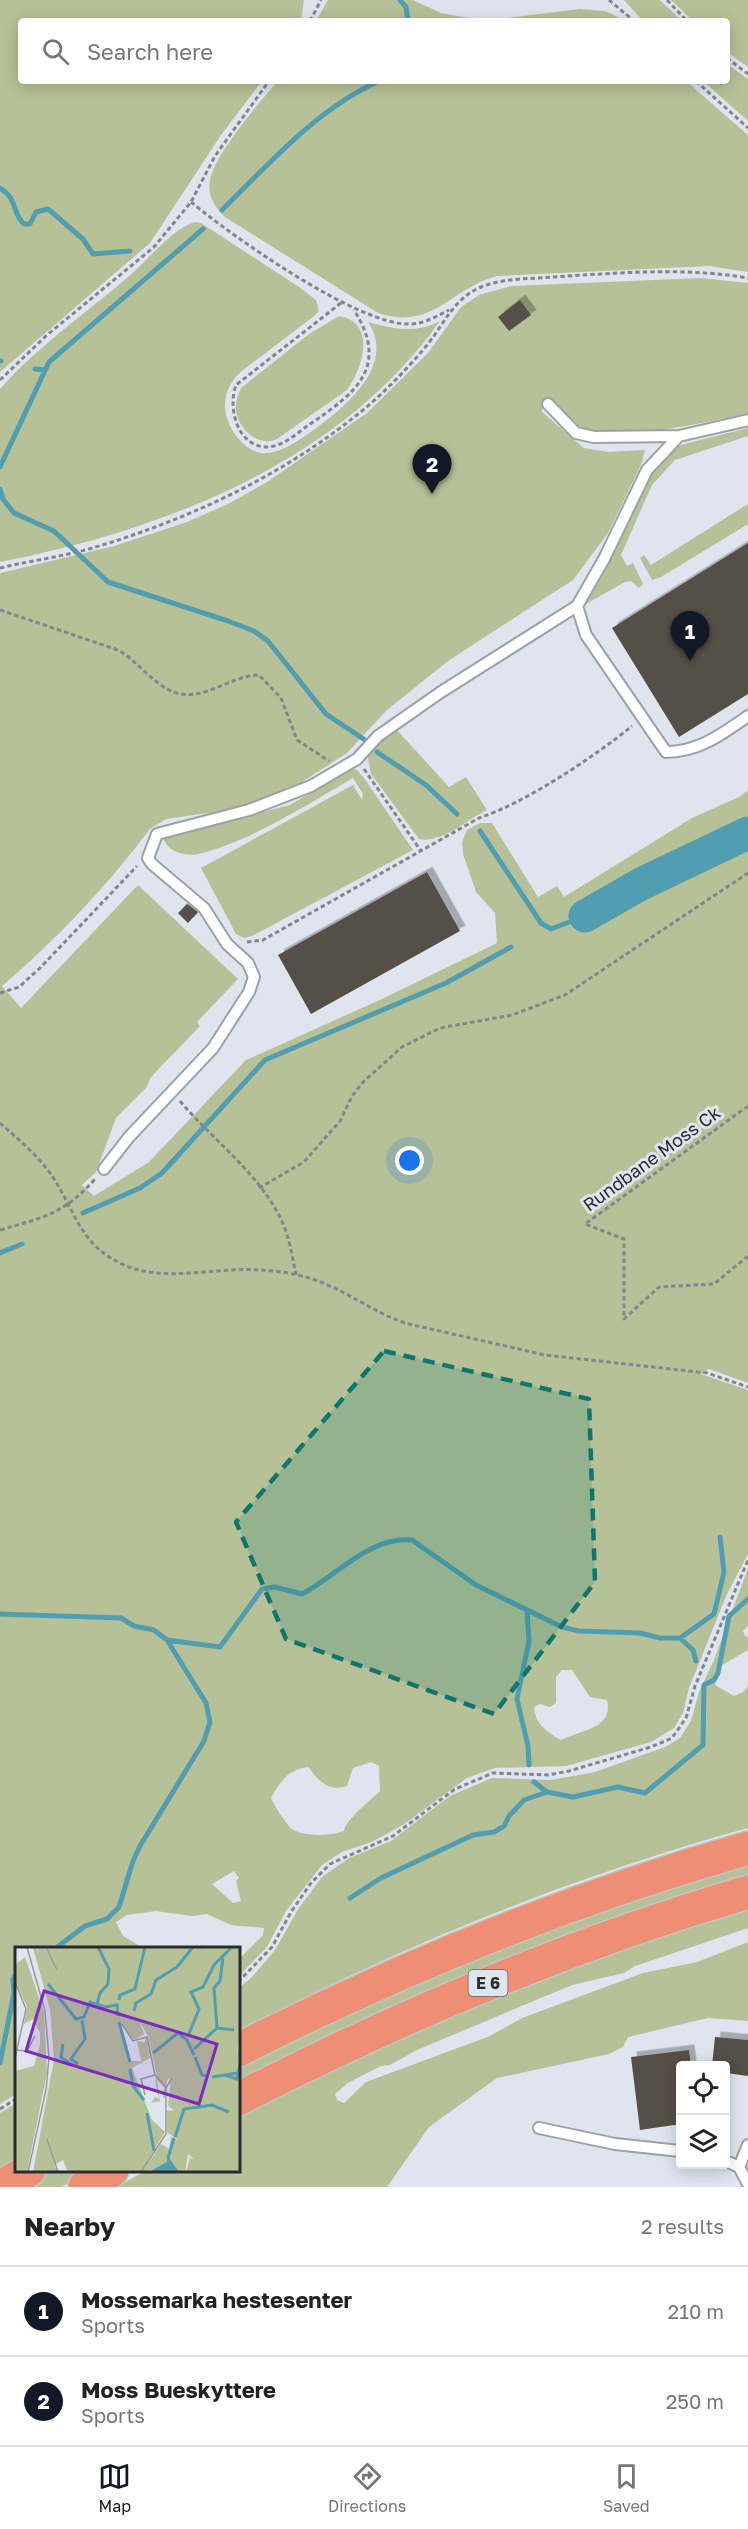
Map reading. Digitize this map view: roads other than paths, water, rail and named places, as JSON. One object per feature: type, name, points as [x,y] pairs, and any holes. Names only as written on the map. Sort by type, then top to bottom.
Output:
[{"type":"highway","name":"E 6","points":[[240,2049],[306,2016],[472,1942],[592,1897],[748,1848]]},
{"type":"highway","name":"E 6","points":[[240,2098],[390,2024],[509,1974],[622,1932],[748,1892]]},
{"type":"highway","points":[[85,2187],[109,2172]]},
{"type":"lane","points":[[548,404],[576,433],[594,437],[679,436],[748,420]]},
{"type":"lane","points":[[104,1169],[129,1137],[213,1048],[249,992],[254,977],[248,963],[227,944],[204,908],[148,858],[153,841],[162,830],[249,810],[285,798],[340,769],[357,759],[378,736],[422,705],[577,606],[604,559],[647,470],[679,436]]},
{"type":"lane","points":[[577,606],[586,635],[666,752],[683,752],[712,741],[748,716]]},
{"type":"lane","points":[[539,2128],[615,2144],[676,2150]]},
{"type":"lane","points":[[739,2167],[748,2145]]},
{"type":"lane","points":[[730,2163],[739,2167],[748,2184]]},
{"type":"waterway","points":[[400,0],[406,7],[408,18]]},
{"type":"waterway","points":[[222,210],[295,138],[335,106],[373,84]]},
{"type":"waterway","points":[[0,188],[10,197],[17,215],[24,224],[30,224],[36,212],[48,209],[83,239],[93,254],[130,251]]},
{"type":"waterway","points":[[0,467],[49,362],[203,229]]},
{"type":"waterway","points":[[35,369],[45,370]]},
{"type":"waterway","points":[[0,489],[3,499],[14,513],[54,531],[108,582],[254,631],[268,641],[326,714],[365,740]]},
{"type":"waterway","points":[[377,752],[426,785],[457,814]]},
{"type":"waterway","points":[[480,831],[541,923],[551,929],[585,916]]},
{"type":"waterway","points":[[585,916],[641,884],[748,833]]},
{"type":"waterway","points":[[83,1213],[140,1188],[162,1173],[265,1060],[446,983],[511,947]]},
{"type":"waterway","points":[[0,1253],[22,1244]]},
{"type":"waterway","points":[[167,1640],[220,1647],[262,1589],[275,1587],[302,1594],[354,1559],[382,1544],[396,1540],[412,1540],[476,1585],[562,1627],[579,1631],[640,1633],[660,1638],[680,1638],[714,1614],[724,1572],[720,1537]]},
{"type":"waterway","points":[[534,1782],[547,1792],[573,1797],[618,1787],[645,1793],[703,1745],[704,1685],[714,1680],[718,1673],[729,1616],[748,1599]]},
{"type":"waterway","points":[[527,1611],[529,1641],[517,1699],[528,1746],[529,1765]]},
{"type":"waterway","points":[[0,1614],[121,1618],[134,1626],[154,1630],[167,1640],[206,1703],[210,1722],[204,1741],[140,1846],[119,1907],[107,1919],[85,1926],[57,1947]]},
{"type":"waterway","points":[[680,1638],[693,1650],[696,1661]]},
{"type":"waterway","points":[[350,1898],[381,1878],[473,1835],[494,1832],[504,1826],[509,1816],[524,1800],[547,1792]]},
{"type":"waterway","points":[[0,2063],[14,1993],[13,1979],[15,1976]]},
{"type":"place","name":"Moss Bueskyttere","points":[[432,494]]},
{"type":"place","name":"Mossemarka hestesenter","points":[[690,661]]}]
